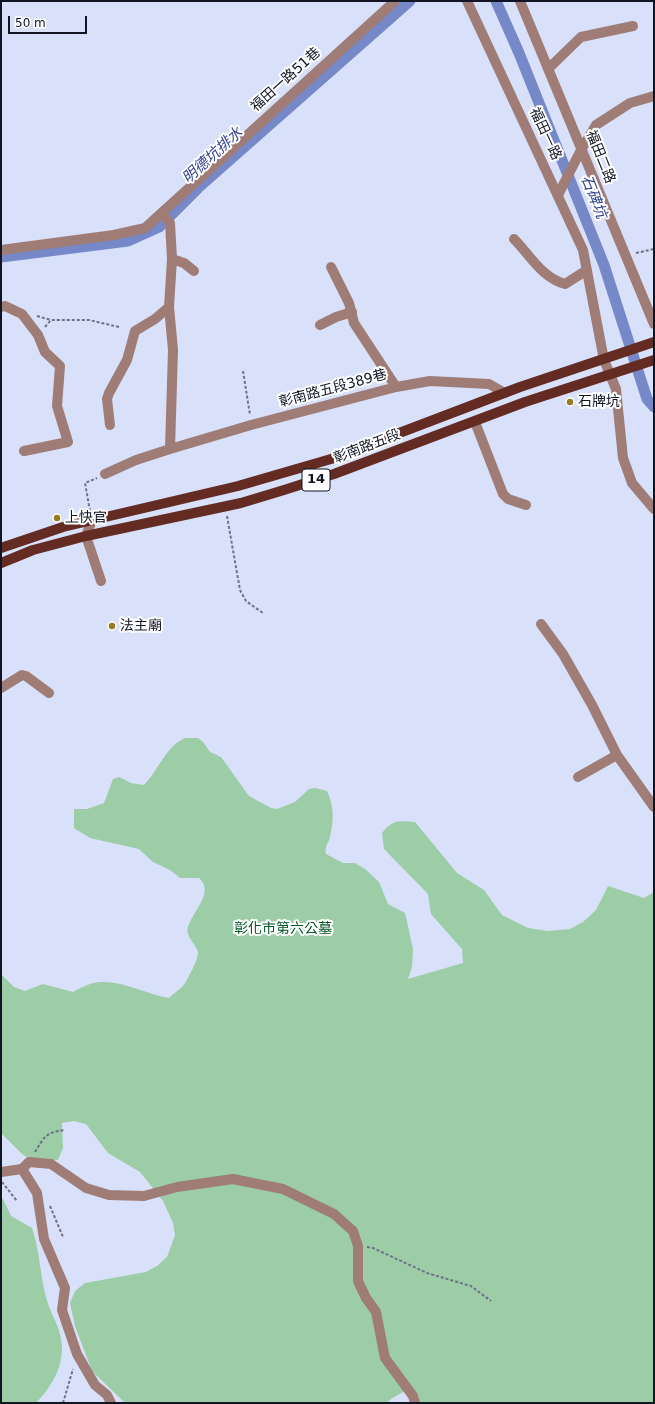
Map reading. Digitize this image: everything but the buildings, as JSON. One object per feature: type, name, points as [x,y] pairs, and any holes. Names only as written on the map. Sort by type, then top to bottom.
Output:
[{"type":"main road","name":"彰南路五段","points":[[1,548],[28,538],[92,520],[238,486],[331,459],[505,393],[654,342]]},
{"type":"main road","name":"彰南路五段","points":[[1,563],[33,550],[86,536],[225,506],[334,474],[526,402],[610,376],[654,360]]},
{"type":"street","name":"福田一路51巷","points":[[1,250],[114,235],[145,228],[165,218],[283,101],[395,1]]},
{"type":"street","name":"福田一路","points":[[467,1],[583,250],[604,360],[616,389],[623,458],[632,483],[654,508]]},
{"type":"street","name":"福田二路","points":[[520,1],[654,324]]},
{"type":"street","points":[[548,69],[581,37],[633,26]]},
{"type":"street","points":[[558,195],[581,150],[596,125],[630,104],[654,96]]},
{"type":"street","points":[[165,218],[172,259],[169,307],[173,350],[170,449]]},
{"type":"street","points":[[514,239],[545,274],[555,281],[565,284],[587,270]]},
{"type":"street","points":[[172,259],[184,263],[194,271]]},
{"type":"street","points":[[331,267],[349,302],[354,323],[396,387]]},
{"type":"street","points":[[1,307],[5,306],[22,314],[38,335],[45,352],[60,366],[57,406],[68,442],[24,451]]},
{"type":"street","points":[[110,425],[109,393],[127,360],[135,330],[155,319],[169,307]]},
{"type":"street","points":[[320,325],[336,316],[352,312]]},
{"type":"street","name":"彰南路五段389巷","points":[[105,474],[136,460],[170,449],[251,425],[396,387],[430,381],[489,384],[505,393]]},
{"type":"street","points":[[475,422],[503,494],[508,499],[526,505]]},
{"type":"street","points":[[92,520],[86,536],[101,581]]},
{"type":"street","points":[[541,624],[566,660],[592,705],[617,755],[654,807]]},
{"type":"street","points":[[1,688],[22,675],[26,676],[49,693]]},
{"type":"street","points":[[578,777],[617,755]]},
{"type":"street","points":[[1,1172],[25,1166],[51,1164],[86,1188],[109,1195],[144,1196],[177,1187],[233,1179],[283,1189],[334,1214],[353,1232],[358,1246],[358,1282],[366,1298],[376,1312],[385,1358],[413,1396],[415,1403]]},
{"type":"street","points":[[25,1166],[37,1193],[44,1239],[65,1288],[62,1310],[77,1354],[95,1384],[107,1395],[111,1403]]},
{"type":"path","points":[[625,255],[654,249]]},
{"type":"path","points":[[38,335],[51,320],[89,320],[119,327]]},
{"type":"path","points":[[243,371],[251,425]]},
{"type":"path","points":[[92,520],[85,483],[105,474]]},
{"type":"path","points":[[225,506],[240,590],[246,601],[263,613]]},
{"type":"path","points":[[25,1166],[43,1139],[50,1132],[65,1130]]},
{"type":"path","points":[[1,1180],[18,1201]]},
{"type":"path","points":[[37,1193],[43,1196],[51,1207],[63,1237]]},
{"type":"path","points":[[358,1246],[373,1248],[427,1273],[471,1286],[491,1301]]},
{"type":"path","points":[[63,1403],[77,1354]]},
{"type":"green space","name":"彰化市第六公墓","points":[[185,738],[198,738],[203,742],[210,752],[221,757],[249,796],[271,808],[277,809],[295,802],[309,789],[315,788],[327,791],[331,802],[333,819],[330,837],[326,847],[326,854],[343,863],[355,863],[365,869],[379,882],[388,904],[405,913],[413,949],[412,967],[408,979],[463,963],[462,949],[431,914],[428,894],[384,849],[382,833],[393,823],[400,821],[415,822],[457,873],[484,890],[502,915],[528,928],[548,931],[570,929],[583,922],[596,910],[608,886],[644,898],[654,892],[654,1403],[420,1403],[412,1387],[391,1399],[387,1403],[125,1403],[92,1371],[75,1326],[70,1303],[75,1291],[85,1283],[146,1272],[157,1266],[167,1257],[175,1235],[173,1223],[163,1201],[140,1172],[108,1153],[86,1124],[74,1121],[62,1123],[63,1148],[58,1160],[33,1161],[22,1154],[1,1133],[1,974],[14,987],[25,991],[43,984],[73,992],[90,984],[109,982],[130,986],[169,998],[183,986],[198,955],[197,949],[189,937],[187,930],[204,895],[205,889],[203,883],[199,878],[180,878],[170,870],[153,862],[139,849],[90,838],[74,828],[74,809],[87,809],[104,803],[113,779],[119,777],[131,783],[144,785],[167,753],[178,742]]},
{"type":"green space","points":[[1,1199],[3,1199],[11,1216],[32,1228],[37,1245],[46,1297],[59,1329],[62,1344],[62,1354],[57,1372],[48,1388],[36,1403],[1,1403]]},
{"type":"waterway","name":"明德坑排水","points":[[1,257],[128,241],[159,227],[198,188],[410,1]]},
{"type":"waterway","name":"石碑坑","points":[[496,1],[519,53],[604,265],[647,399],[654,407]]},
{"type":"place","name":"石牌坑","points":[[570,402]]},
{"type":"place","name":"上快官","points":[[57,518]]},
{"type":"place","name":"法主廟","points":[[112,626]]}]
